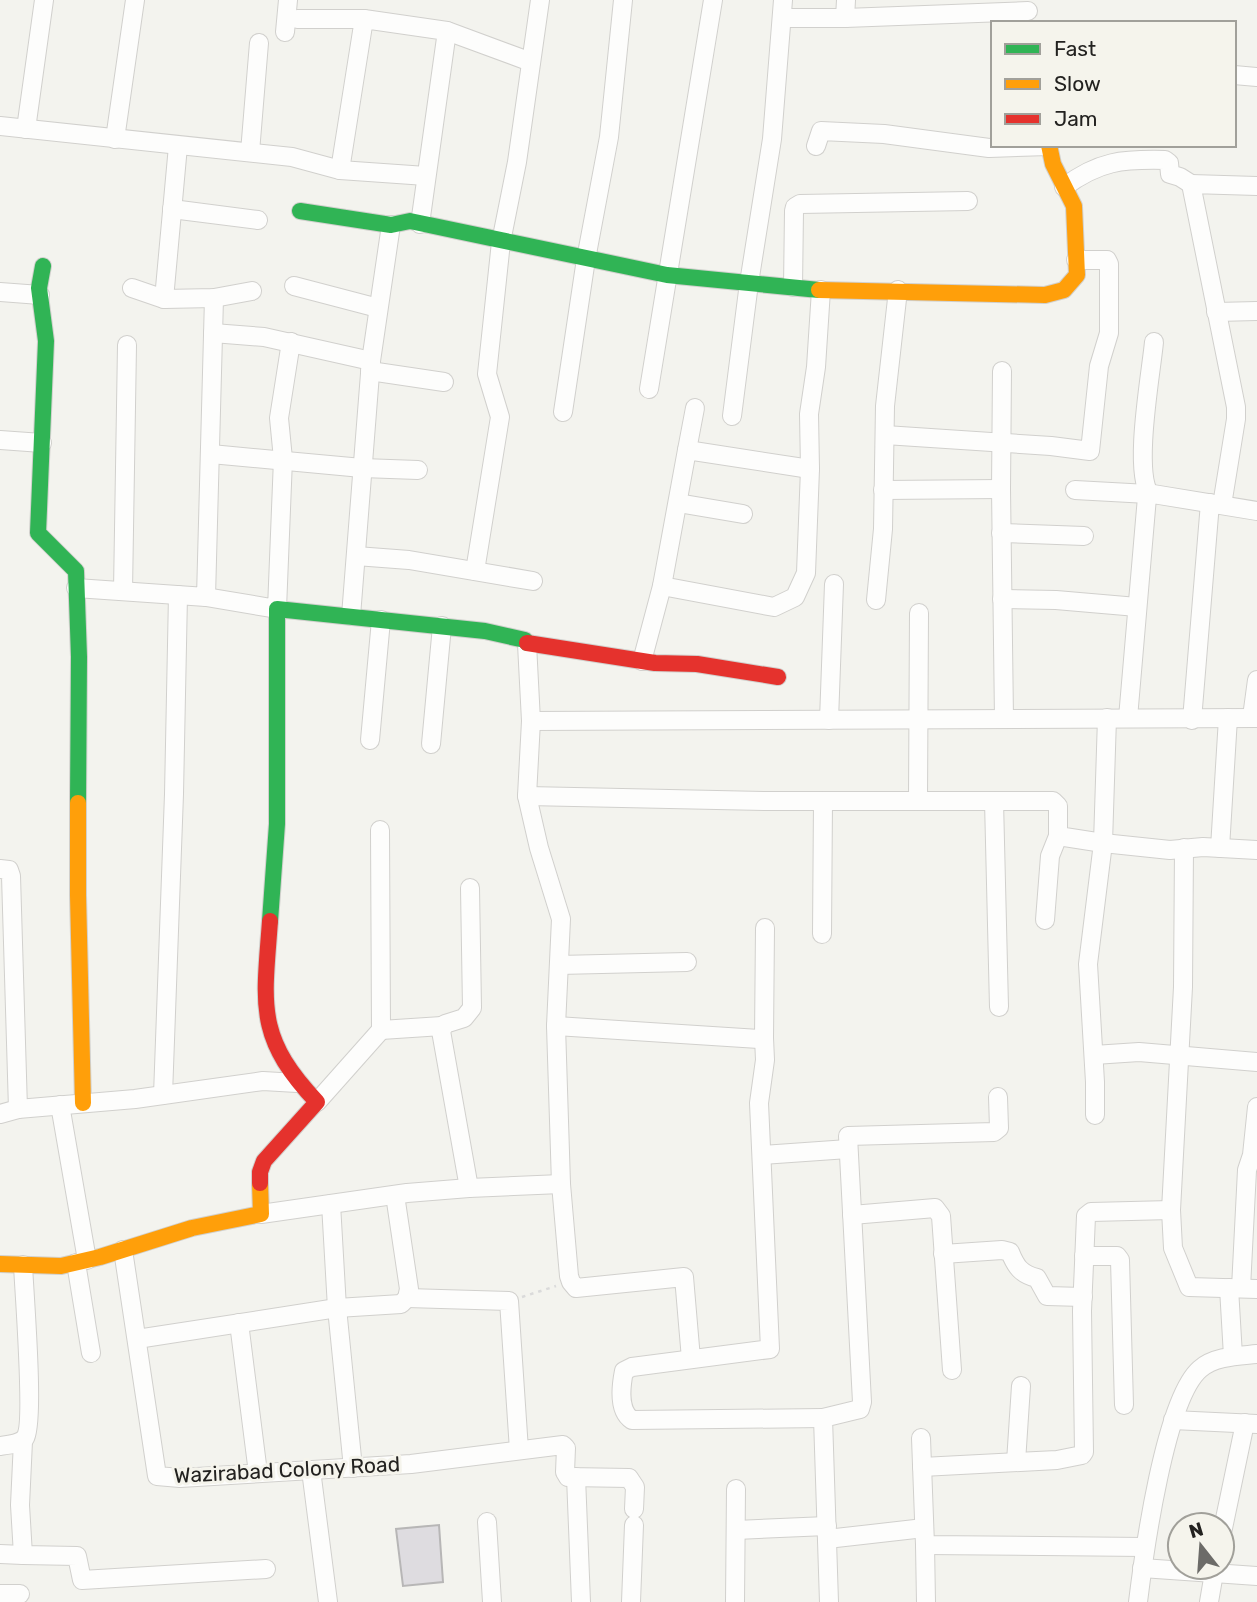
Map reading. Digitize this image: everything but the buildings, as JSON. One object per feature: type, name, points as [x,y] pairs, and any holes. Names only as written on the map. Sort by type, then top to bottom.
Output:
[{"type":"street","points":[[26,129],[44,0]]},
{"type":"street","points":[[115,139],[135,0]]},
{"type":"street","points":[[288,0],[291,25],[364,19],[447,31],[531,62]]},
{"type":"street","points":[[475,571],[500,417],[487,374],[501,242],[517,162],[540,0]]},
{"type":"street","points":[[563,412],[608,137],[623,0]]},
{"type":"street","points":[[649,389],[713,0]]},
{"type":"street","points":[[732,416],[749,283],[772,139],[783,9],[1028,11]]},
{"type":"street","points":[[340,170],[364,19]]},
{"type":"street","points":[[420,224],[447,31]]},
{"type":"street","points":[[250,152],[259,43]]},
{"type":"street","points":[[1236,75],[1257,77]]},
{"type":"street","points":[[0,127],[292,157],[340,170],[426,176]]},
{"type":"street","points":[[816,146],[821,131],[884,134],[989,148],[1019,147]]},
{"type":"street","points":[[164,299],[178,146]]},
{"type":"street","points":[[300,211],[391,225],[410,221],[667,275],[821,290],[1058,294],[1074,281],[1077,275],[1074,206],[1053,164],[1049,147]]},
{"type":"street","points":[[1064,187],[1084,172],[1131,159],[1165,160],[1169,163],[1170,174],[1191,184],[1257,186]]},
{"type":"street","points":[[1191,184],[1236,407],[1236,419],[1216,504],[1192,719]]},
{"type":"street","points":[[793,287],[795,206],[968,201]]},
{"type":"street","points":[[172,209],[258,220]]},
{"type":"street","points":[[351,616],[370,366],[391,225]]},
{"type":"street","points":[[885,435],[1090,451],[1099,366],[1109,333],[1109,264],[1107,260],[1076,260]]},
{"type":"street","points":[[43,266],[40,295],[46,341],[38,533],[46,544],[71,562],[76,570],[79,657],[78,909],[83,1104]]},
{"type":"street","points":[[294,285],[378,308]]},
{"type":"street","points":[[132,288],[164,299],[214,298],[252,291]]},
{"type":"street","points":[[662,586],[775,607],[795,597],[807,573],[809,414],[816,367],[821,290]]},
{"type":"street","points":[[876,600],[883,529],[885,406],[898,290]]},
{"type":"street","points":[[0,292],[40,295]]},
{"type":"street","points":[[206,597],[214,298]]},
{"type":"street","points":[[1216,312],[1257,311]]},
{"type":"street","points":[[213,333],[291,342],[370,366],[444,382]]},
{"type":"street","points":[[291,342],[279,418],[283,459],[277,608],[277,824],[265,992],[266,1018],[273,1043],[297,1083],[317,1102]]},
{"type":"street","points":[[1128,718],[1148,496],[1144,483],[1144,435],[1154,342]]},
{"type":"street","points":[[123,591],[127,345]]},
{"type":"street","points":[[1002,370],[1004,719]]},
{"type":"street","points":[[642,661],[662,586],[695,408]]},
{"type":"street","points":[[0,440],[42,443]]},
{"type":"street","points":[[687,450],[810,469]]},
{"type":"street","points":[[211,453],[362,468],[418,470]]},
{"type":"street","points":[[883,489],[1001,489]]},
{"type":"street","points":[[1075,490],[1148,494],[1257,511]]},
{"type":"street","points":[[678,503],[743,514]]},
{"type":"street","points":[[1001,533],[1084,536]]},
{"type":"street","points":[[356,556],[408,560],[533,581]]},
{"type":"street","points":[[829,720],[834,584]]},
{"type":"street","points":[[76,588],[206,597],[277,608],[442,626],[525,640],[531,721],[527,796],[539,848],[561,919],[556,1026],[561,1184],[571,1282],[576,1288],[684,1277],[691,1359]]},
{"type":"street","points":[[163,1095],[178,595]]},
{"type":"street","points":[[1002,599],[1056,600],[1138,607]]},
{"type":"street","points":[[918,801],[919,613]]},
{"type":"street","points":[[370,740],[381,620]]},
{"type":"street","points":[[431,744],[442,626]]},
{"type":"street","points":[[527,644],[642,661],[697,664],[778,677]]},
{"type":"street","points":[[531,721],[1254,718],[1257,680]]},
{"type":"street","points":[[1095,1115],[1088,964],[1103,843],[1107,718]]},
{"type":"street","points":[[1220,848],[1228,718]]},
{"type":"street","points":[[527,796],[823,801],[1053,801],[1058,806],[1058,836],[1050,856],[1045,920]]},
{"type":"street","points":[[822,934],[823,801]]},
{"type":"street","points":[[994,801],[999,1007]]},
{"type":"street","points":[[261,1214],[260,1172],[264,1161],[382,1030],[380,830]]},
{"type":"street","points":[[1058,836],[1170,850],[1257,850]]},
{"type":"street","points":[[1184,848],[1181,1055],[1171,1210],[1173,1248],[1187,1285],[1242,1288]]},
{"type":"street","points":[[0,869],[9,870],[10,876],[19,1109]]},
{"type":"street","points":[[382,1030],[442,1026],[464,1018],[472,1008],[470,888]]},
{"type":"street","points":[[765,928],[765,1060],[759,1103],[771,1346],[766,1351],[626,1369],[622,1405],[626,1416],[632,1420],[823,1418],[860,1409],[862,1402],[848,1138],[850,1135],[994,1132],[999,1128],[998,1097]]},
{"type":"street","points":[[559,965],[687,962]]},
{"type":"street","points":[[442,1026],[469,1188]]},
{"type":"street","points":[[556,1026],[759,1040],[764,1038]]},
{"type":"street","points":[[1094,1055],[1139,1052],[1257,1062]]},
{"type":"street","points":[[0,1114],[19,1109],[163,1095],[263,1081],[297,1083]]},
{"type":"street","points":[[60,1105],[82,1261],[91,1353]]},
{"type":"street","points":[[1233,1356],[1251,1225],[1247,1170],[1252,1155],[1257,1107]]},
{"type":"street","points":[[762,1155],[848,1149]]},
{"type":"street","points":[[0,1264],[61,1266],[192,1228],[331,1204],[469,1188],[561,1184]]},
{"type":"street","points":[[137,1339],[337,1308],[401,1304],[407,1298],[409,1289],[395,1195]]},
{"type":"street","points":[[331,1204],[337,1308],[353,1468]]},
{"type":"street","points":[[852,1215],[935,1208],[941,1216],[952,1370]]},
{"type":"street","points":[[922,1468],[1078,1457],[1084,1452],[1083,1297],[1086,1216],[1091,1212],[1171,1210]]},
{"type":"street","name":"Wazirabad Colony Road","points":[[123,1250],[157,1476],[180,1478],[445,1461],[563,1444],[566,1448],[565,1472],[568,1477],[576,1477]]},
{"type":"street","points":[[943,1254],[1002,1250],[1010,1252],[1015,1265],[1024,1274],[1037,1278],[1046,1296],[1083,1297]]},
{"type":"street","points":[[1084,1256],[1117,1256],[1120,1260],[1124,1405]]},
{"type":"street","points":[[23,1265],[30,1395],[27,1435],[23,1441],[20,1505],[23,1555]]},
{"type":"street","points":[[407,1298],[509,1300],[519,1450]]},
{"type":"street","points":[[239,1323],[258,1473]]},
{"type":"street","points":[[1138,1602],[1145,1547],[1183,1392],[1200,1368],[1223,1357],[1257,1354]]},
{"type":"street","points":[[1016,1462],[1021,1386]]},
{"type":"street","points":[[823,1418],[829,1602]]},
{"type":"street","points":[[1174,1420],[1251,1423],[1228,1511]]},
{"type":"street","points":[[921,1438],[926,1602]]},
{"type":"street","points":[[0,1446],[23,1441]]},
{"type":"street","points":[[311,1470],[328,1602]]},
{"type":"street","points":[[581,1602],[576,1477],[629,1478],[635,1487],[631,1602]]},
{"type":"street","points":[[735,1602],[736,1489]]},
{"type":"street","points":[[487,1522],[492,1602]]},
{"type":"street","points":[[736,1530],[1145,1547]]},
{"type":"street","points":[[0,1554],[77,1556],[82,1580],[266,1569]]},
{"type":"street","points":[[1142,1568],[1166,1569]]},
{"type":"street","points":[[1236,1573],[1257,1576]]},
{"type":"street","points":[[1209,1602],[1212,1581]]},
{"type":"street","points":[[0,1594],[20,1594]]},
{"type":"path","points":[[509,1300],[571,1282]]},
{"type":"traffic: fast","points":[[300,211],[391,225],[410,221],[667,275],[819,290]]},
{"type":"traffic: fast","points":[[43,266],[39,288],[46,341],[38,533],[76,571],[79,657],[78,803]]},
{"type":"traffic: fast","points":[[270,921],[277,824],[277,609],[485,631],[525,640],[527,643]]},
{"type":"traffic: slow","points":[[819,290],[1045,295],[1064,290],[1077,275],[1074,206],[1053,164],[1049,147]]},
{"type":"traffic: slow","points":[[78,803],[83,1103]]},
{"type":"traffic: slow","points":[[0,1264],[61,1266],[100,1257],[192,1228],[261,1214],[260,1183]]},
{"type":"traffic: jam","points":[[527,643],[655,663],[697,664],[778,677]]},
{"type":"traffic: jam","points":[[260,1183],[264,1161],[317,1102],[297,1079],[273,1038],[266,998],[270,921]]}]
